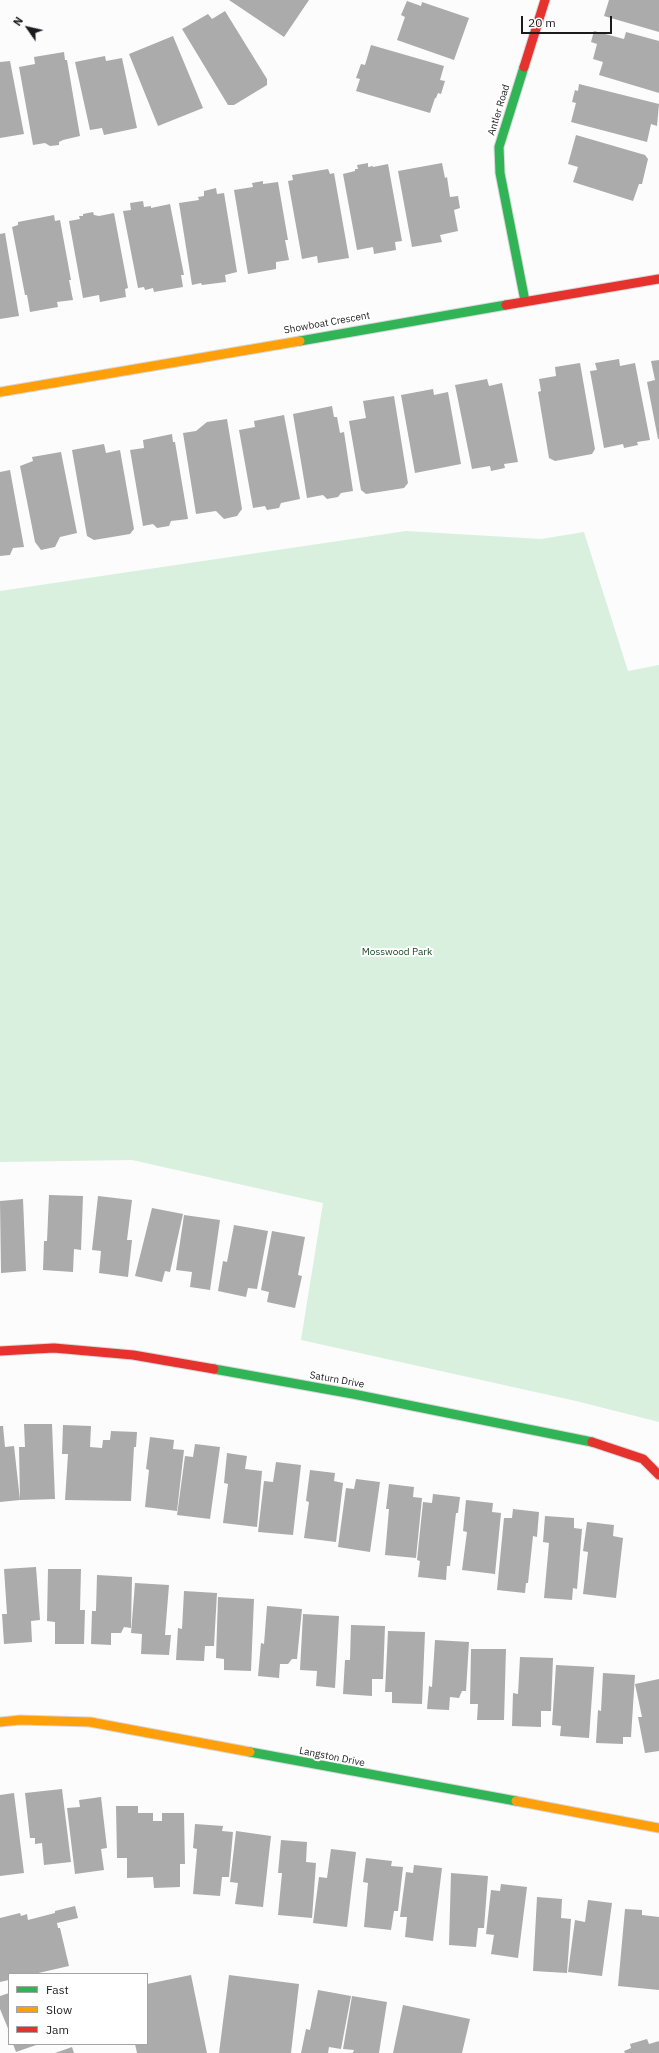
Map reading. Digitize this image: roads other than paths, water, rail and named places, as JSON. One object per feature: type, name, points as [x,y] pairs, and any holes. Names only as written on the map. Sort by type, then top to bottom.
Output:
[{"type":"street","name":"Antler Road","points":[[525,301],[500,173],[499,147],[545,0]]},
{"type":"street","name":"Showboat Crescent","points":[[0,392],[659,279]]},
{"type":"street","name":"Saturn Drive","points":[[0,1351],[54,1348],[133,1355],[353,1394],[600,1444],[643,1459],[659,1475]]},
{"type":"street","name":"Langston Drive","points":[[0,1722],[20,1720],[90,1722],[659,1828]]},
{"type":"park label","name":"Mosswood Park","points":[[397,952]]}]
